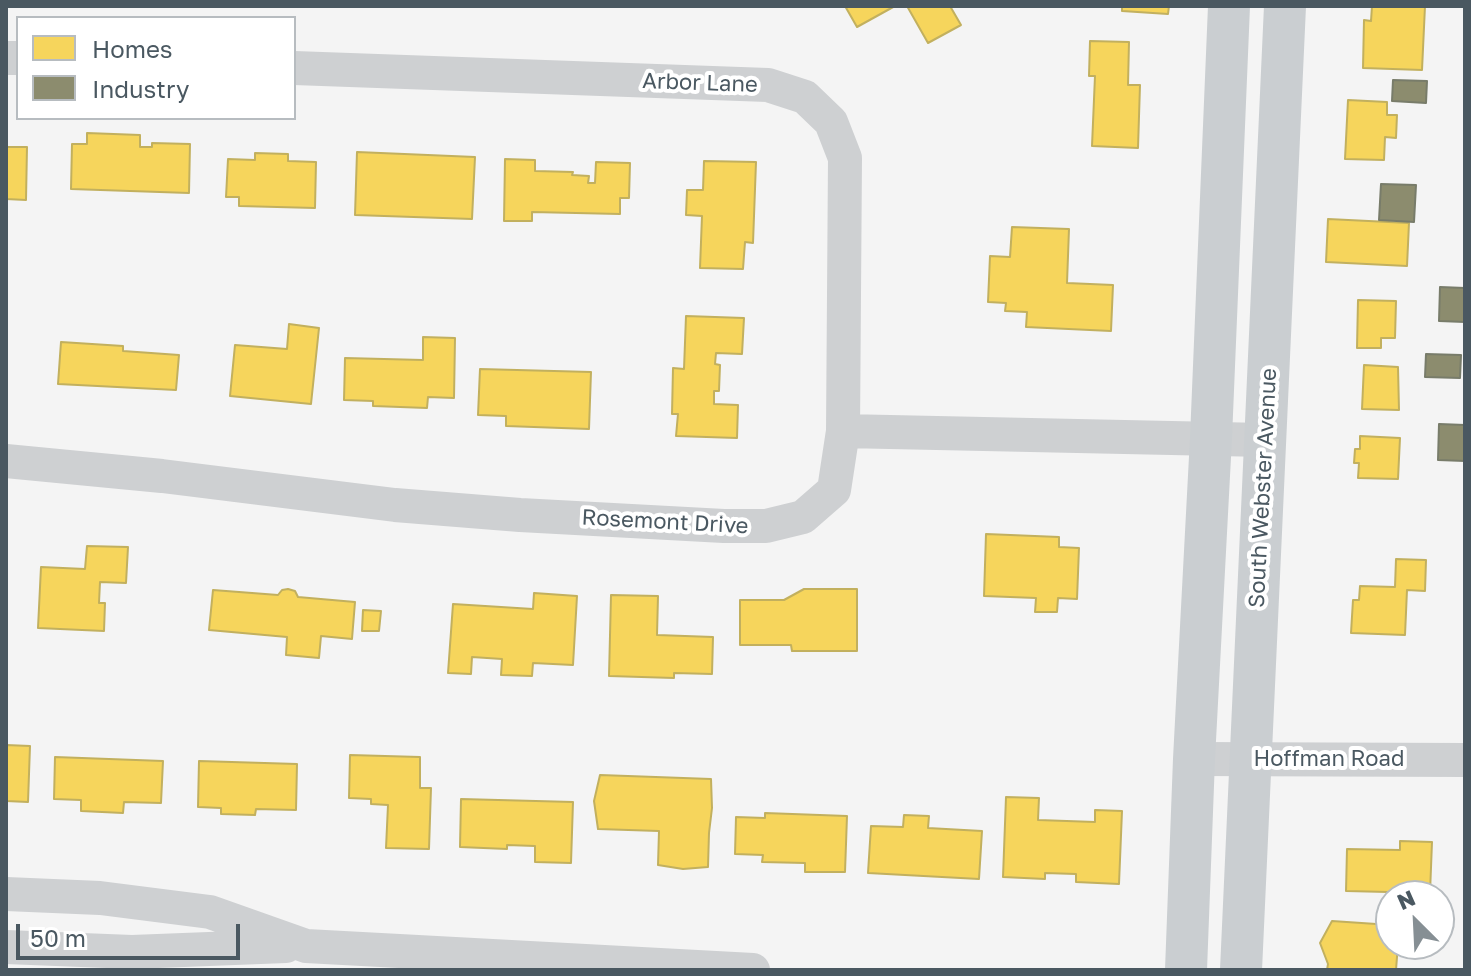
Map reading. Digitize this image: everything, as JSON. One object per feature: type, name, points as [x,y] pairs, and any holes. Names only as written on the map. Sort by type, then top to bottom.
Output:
[{"type":"main road","points":[[1186,970],[1229,6]]},
{"type":"main road","name":"South Webster Avenue","points":[[1241,970],[1285,6]]},
{"type":"street","name":"Arbor Lane","points":[[296,68],[768,85],[805,97],[831,122],[845,158],[843,431]]},
{"type":"street","points":[[843,431],[1265,440]]},
{"type":"street","name":"Rosemont Drive","points":[[6,461],[162,476],[395,505],[520,515],[766,526],[803,517],[834,490],[843,431]]},
{"type":"street","name":"Hoffman Road","points":[[1194,759],[1465,760]]},
{"type":"street","points":[[6,894],[100,898],[210,912],[306,946]]},
{"type":"street","points":[[6,947],[132,952],[306,946],[753,970]]},
{"type":"building: Homes","points":[[845,6],[895,6],[857,27]]},
{"type":"building: Homes","points":[[907,6],[950,6],[961,25],[928,43]]},
{"type":"building: Homes","points":[[1122,6],[1169,6],[1168,14],[1122,11]]},
{"type":"building: Homes","points":[[1372,6],[1425,6],[1422,70],[1363,68],[1364,20],[1371,21]]},
{"type":"building: Homes","points":[[1090,41],[1129,42],[1128,85],[1140,85],[1138,148],[1092,146],[1095,76],[1089,76]]},
{"type":"building: Homes","points":[[1348,100],[1387,102],[1387,115],[1397,115],[1396,138],[1385,137],[1384,160],[1345,159]]},
{"type":"building: Homes","points":[[87,133],[140,135],[140,147],[152,147],[152,143],[190,144],[189,193],[71,189],[72,144],[87,144]]},
{"type":"building: Homes","points":[[6,147],[27,147],[26,200],[6,199]]},
{"type":"building: Homes","points":[[357,152],[475,157],[472,219],[355,215]]},
{"type":"building: Homes","points":[[255,153],[288,154],[288,161],[316,162],[315,208],[239,206],[239,197],[226,197],[228,159],[255,160]]},
{"type":"building: Homes","points":[[505,159],[535,160],[535,171],[573,172],[572,175],[589,176],[588,183],[595,183],[596,162],[630,163],[629,198],[620,198],[620,214],[532,212],[532,221],[504,221]]},
{"type":"building: Homes","points":[[704,161],[756,162],[753,243],[745,242],[743,269],[700,268],[702,216],[686,215],[687,190],[703,190]]},
{"type":"building: Homes","points":[[1328,219],[1409,223],[1407,266],[1326,262]]},
{"type":"building: Homes","points":[[1012,227],[1069,229],[1067,283],[1113,285],[1111,331],[1026,327],[1027,312],[1005,311],[1006,303],[988,302],[990,256],[1010,257]]},
{"type":"building: Homes","points":[[1358,300],[1396,301],[1395,338],[1381,338],[1381,348],[1357,348]]},
{"type":"building: Homes","points":[[686,316],[744,318],[742,354],[716,353],[715,364],[720,365],[719,391],[714,391],[714,404],[738,405],[737,438],[676,436],[678,414],[672,414],[673,368],[684,369]]},
{"type":"building: Homes","points":[[289,324],[319,328],[311,404],[230,396],[235,345],[287,349]]},
{"type":"building: Homes","points":[[423,337],[455,338],[454,398],[428,397],[427,408],[373,406],[373,401],[344,400],[345,358],[423,360]]},
{"type":"building: Homes","points":[[61,342],[123,346],[123,351],[179,355],[176,390],[58,384]]},
{"type":"building: Homes","points":[[1364,365],[1398,367],[1399,410],[1362,409]]},
{"type":"building: Homes","points":[[480,369],[591,372],[589,429],[506,426],[506,416],[478,415]]},
{"type":"building: Homes","points":[[1360,436],[1400,438],[1398,479],[1358,478],[1359,463],[1354,463],[1355,449],[1360,449]]},
{"type":"building: Homes","points":[[986,534],[1059,537],[1059,547],[1079,548],[1077,599],[1058,598],[1057,612],[1035,612],[1036,598],[984,596]]},
{"type":"building: Homes","points":[[87,546],[128,547],[126,583],[100,582],[99,603],[105,603],[104,631],[38,628],[41,567],[85,569]]},
{"type":"building: Homes","points":[[1396,559],[1426,560],[1425,591],[1407,590],[1405,635],[1351,633],[1353,600],[1359,600],[1360,586],[1395,587]]},
{"type":"building: Homes","points":[[288,589],[295,591],[298,597],[355,602],[352,639],[321,636],[319,658],[286,655],[287,637],[209,630],[213,590],[278,595]]},
{"type":"building: Homes","points":[[804,589],[857,589],[857,651],[792,651],[791,645],[740,645],[740,600],[784,600]]},
{"type":"building: Homes","points":[[534,593],[577,596],[573,665],[533,663],[532,676],[501,675],[502,659],[472,657],[471,674],[448,673],[453,604],[533,609]]},
{"type":"building: Homes","points":[[611,595],[658,596],[657,635],[713,637],[712,674],[674,673],[674,678],[609,676]]},
{"type":"building: Homes","points":[[363,610],[381,611],[379,631],[362,631]]},
{"type":"building: Homes","points":[[6,745],[30,746],[28,802],[6,801]]},
{"type":"building: Homes","points":[[350,755],[420,757],[420,788],[431,788],[429,849],[386,848],[388,805],[371,804],[371,799],[349,798]]},
{"type":"building: Homes","points":[[55,757],[163,761],[161,803],[124,802],[123,813],[81,811],[81,800],[54,799]]},
{"type":"building: Homes","points":[[199,761],[297,764],[296,810],[256,809],[255,815],[221,814],[221,808],[198,807]]},
{"type":"building: Homes","points":[[600,775],[711,779],[708,867],[683,869],[658,865],[659,831],[598,829],[594,801]]},
{"type":"building: Homes","points":[[1006,797],[1039,798],[1038,820],[1095,822],[1095,810],[1122,811],[1119,884],[1076,882],[1076,874],[1045,873],[1045,879],[1003,877]]},
{"type":"building: Homes","points":[[461,799],[573,802],[571,863],[535,862],[535,846],[507,845],[507,849],[460,847]]},
{"type":"building: Homes","points":[[765,813],[847,816],[845,872],[805,872],[805,863],[762,862],[763,855],[735,854],[736,817],[765,818]]},
{"type":"building: Homes","points":[[904,815],[929,816],[928,828],[982,831],[979,879],[868,873],[871,826],[903,827]]},
{"type":"building: Homes","points":[[1400,841],[1432,842],[1431,880],[1375,880],[1375,892],[1346,891],[1347,849],[1400,850]]},
{"type":"building: Homes","points":[[1332,921],[1375,924],[1375,960],[1397,960],[1396,970],[1327,970],[1328,964],[1320,943]]},
{"type":"building: Industry","points":[[1393,80],[1427,81],[1426,103],[1392,101]]},
{"type":"building: Industry","points":[[1381,184],[1416,185],[1414,222],[1379,220]]},
{"type":"building: Industry","points":[[1440,287],[1465,288],[1465,322],[1439,321]]},
{"type":"building: Industry","points":[[1426,354],[1461,355],[1460,378],[1425,377]]},
{"type":"building: Industry","points":[[1439,424],[1465,425],[1465,461],[1438,460]]}]
